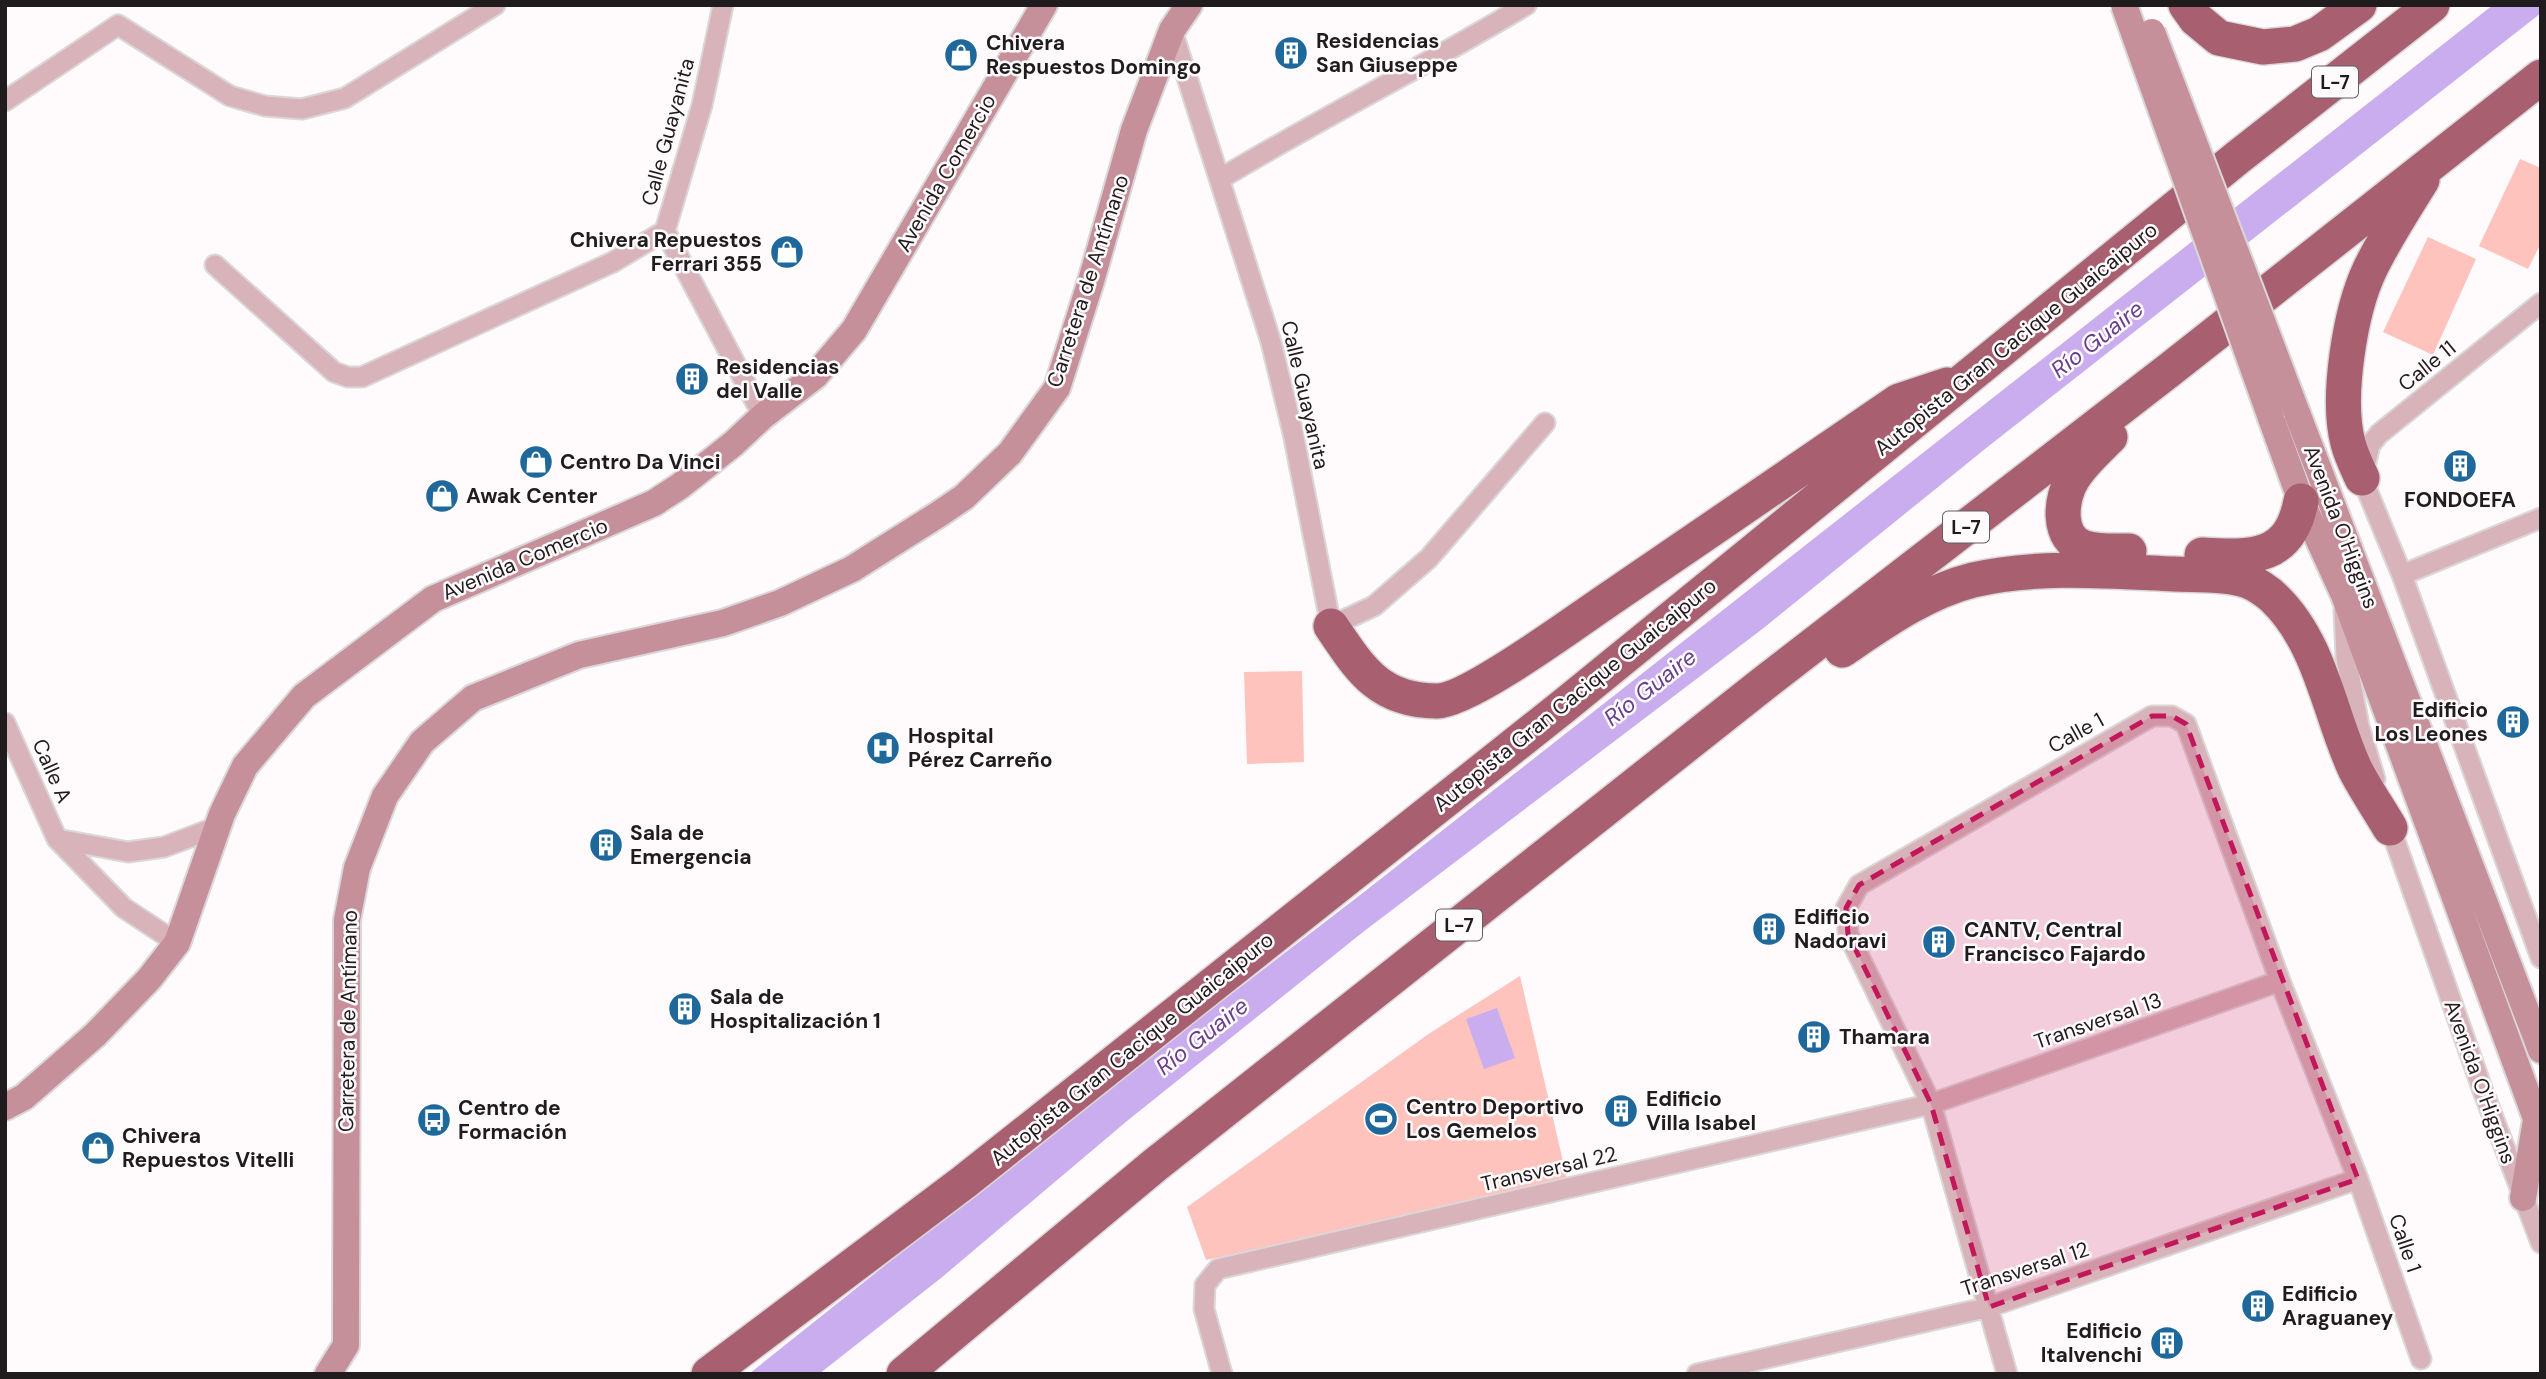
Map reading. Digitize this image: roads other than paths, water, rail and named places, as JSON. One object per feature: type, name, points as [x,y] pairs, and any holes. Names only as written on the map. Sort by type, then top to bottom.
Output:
[{"type":"highway","points":[[2186,5],[2196,19],[2219,38],[2263,47],[2295,44],[2319,34],[2359,5]]},
{"type":"highway","name":"Autopista Gran Cacique Guaicaipuro","points":[[709,1374],[964,1182],[1565,705],[2237,158],[2432,5]]},
{"type":"highway","name":"L-7","points":[[904,1374],[1155,1165],[1763,684],[2541,78]]},
{"type":"highway","points":[[2362,478],[2348,444],[2345,426],[2348,346],[2355,315],[2368,272],[2378,252],[2435,159]]},
{"type":"highway","points":[[2168,371],[2073,478],[2063,509],[2065,529],[2073,543],[2086,549],[2252,556],[2276,547],[2290,535],[2301,501]]},
{"type":"highway","points":[[1331,626],[1364,673],[1387,691],[1422,700],[1440,701],[1455,697],[1524,657],[1899,401],[1967,379]]},
{"type":"highway","points":[[1763,684],[1819,665],[1877,626],[1932,595],[1973,580],[2028,573],[2085,571],[2207,575],[2247,580],[2273,596],[2304,638],[2356,769],[2390,828]]},
{"type":"main road","name":"Avenida Comercio","points":[[5,1107],[24,1097],[95,1035],[149,979],[177,943],[218,827],[245,766],[304,696],[433,599],[654,503],[680,486],[733,444],[763,415],[815,376],[854,330],[1044,5]]},
{"type":"main road","name":"Carretera de Antímano","points":[[328,1374],[345,1345],[347,920],[357,868],[385,796],[422,742],[473,698],[579,655],[723,623],[780,603],[852,569],[939,514],[964,497],[1010,453],[1057,388],[1134,130],[1172,30],[1189,5]]},
{"type":"main road","name":"Avenida O'Higgins","points":[[2124,5],[2301,501],[2344,595],[2539,1124]]},
{"type":"main road","name":"Avenida O'Higgins","points":[[2142,5],[2541,1050]]},
{"type":"main road","points":[[2523,1198],[2539,1124]]},
{"type":"street","points":[[5,101],[118,25],[230,96],[265,106],[302,109],[345,98],[495,5]]},
{"type":"street","name":"Calle Guayanita","points":[[723,5],[702,105],[665,231],[763,415]]},
{"type":"street","points":[[1220,179],[1526,5]]},
{"type":"street","name":"Calle Guayanita","points":[[1172,30],[1274,355],[1293,433],[1331,626]]},
{"type":"street","points":[[215,265],[334,373],[362,377],[613,262],[665,231]]},
{"type":"street","name":"Calle 11","points":[[2362,478],[2370,445],[2379,434],[2541,303]]},
{"type":"street","points":[[1331,626],[1374,606],[1429,558],[1545,423]]},
{"type":"street","name":"Avenida O'Higgins","points":[[2362,478],[2402,575],[2541,958]]},
{"type":"street","points":[[2402,575],[2541,518]]},
{"type":"street","name":"Avenida O'Higgins","points":[[2344,595],[2346,657],[2359,726],[2390,828],[2541,1243]]},
{"type":"street","name":"Calle 1","points":[[2007,1374],[1931,1104],[1848,934],[1846,908],[1859,885],[2152,716],[2172,716],[2186,724],[2280,981],[2358,1179],[2421,1359]]},
{"type":"street","name":"Calle A","points":[[5,723],[57,839]]},
{"type":"street","points":[[57,839],[128,852],[164,847],[218,827]]},
{"type":"street","points":[[57,839],[124,908],[177,943]]},
{"type":"street","name":"Transversal 13","points":[[1931,1104],[2280,981]]},
{"type":"street","name":"Transversal 22","points":[[1222,1374],[1204,1309],[1205,1285],[1218,1269],[1931,1104]]},
{"type":"street","name":"Transversal 12","points":[[1697,1374],[1989,1307],[2358,1179]]},
{"type":"water","name":"Río Guaire","points":[[2493,5],[2541,5],[2541,13],[1990,445],[1761,630],[1363,932],[1127,1121],[941,1278],[819,1374],[749,1374],[1062,1124],[1364,892]]},
{"type":"water","points":[[1497,1008],[1515,1058],[1484,1069],[1466,1019]]},
{"type":"place","name":"Residencias San Giuseppe","points":[[1291,53]]},
{"type":"place","name":"Chivera Respuestos Domingo","points":[[961,55]]},
{"type":"place","name":"Chivera Repuestos Ferrari 355","points":[[787,252]]},
{"type":"place","name":"Residencias del Valle","points":[[692,379]]},
{"type":"place","name":"Centro Da Vinci","points":[[536,462]]},
{"type":"place","name":"FONDOEFA","points":[[2460,466]]},
{"type":"place","name":"Awak Center","points":[[442,496]]},
{"type":"place","name":"Edificio Los Leones","points":[[2513,722]]},
{"type":"place","name":"Hospital Pérez Carreño","points":[[883,748]]},
{"type":"place","name":"Sala de Emergencia","points":[[606,845]]},
{"type":"place","name":"Edificio Nadoravi","points":[[1769,929]]},
{"type":"place","name":"CANTV, Central Francisco Fajardo","points":[[1939,942]]},
{"type":"place","name":"Sala de Hospitalización 1","points":[[685,1009]]},
{"type":"place","name":"Thamara","points":[[1814,1037]]},
{"type":"place","name":"Edificio Villa Isabel","points":[[1621,1111]]},
{"type":"place","name":"Centro Deportivo Los Gemelos","points":[[1381,1119]]},
{"type":"place","name":"Centro de Formación","points":[[434,1120]]},
{"type":"place","name":"Chivera Repuestos Vitelli","points":[[98,1148]]},
{"type":"place","name":"Edificio Araguaney","points":[[2258,1306]]},
{"type":"place","name":"Edificio Italvenchi","points":[[2167,1343]]}]
